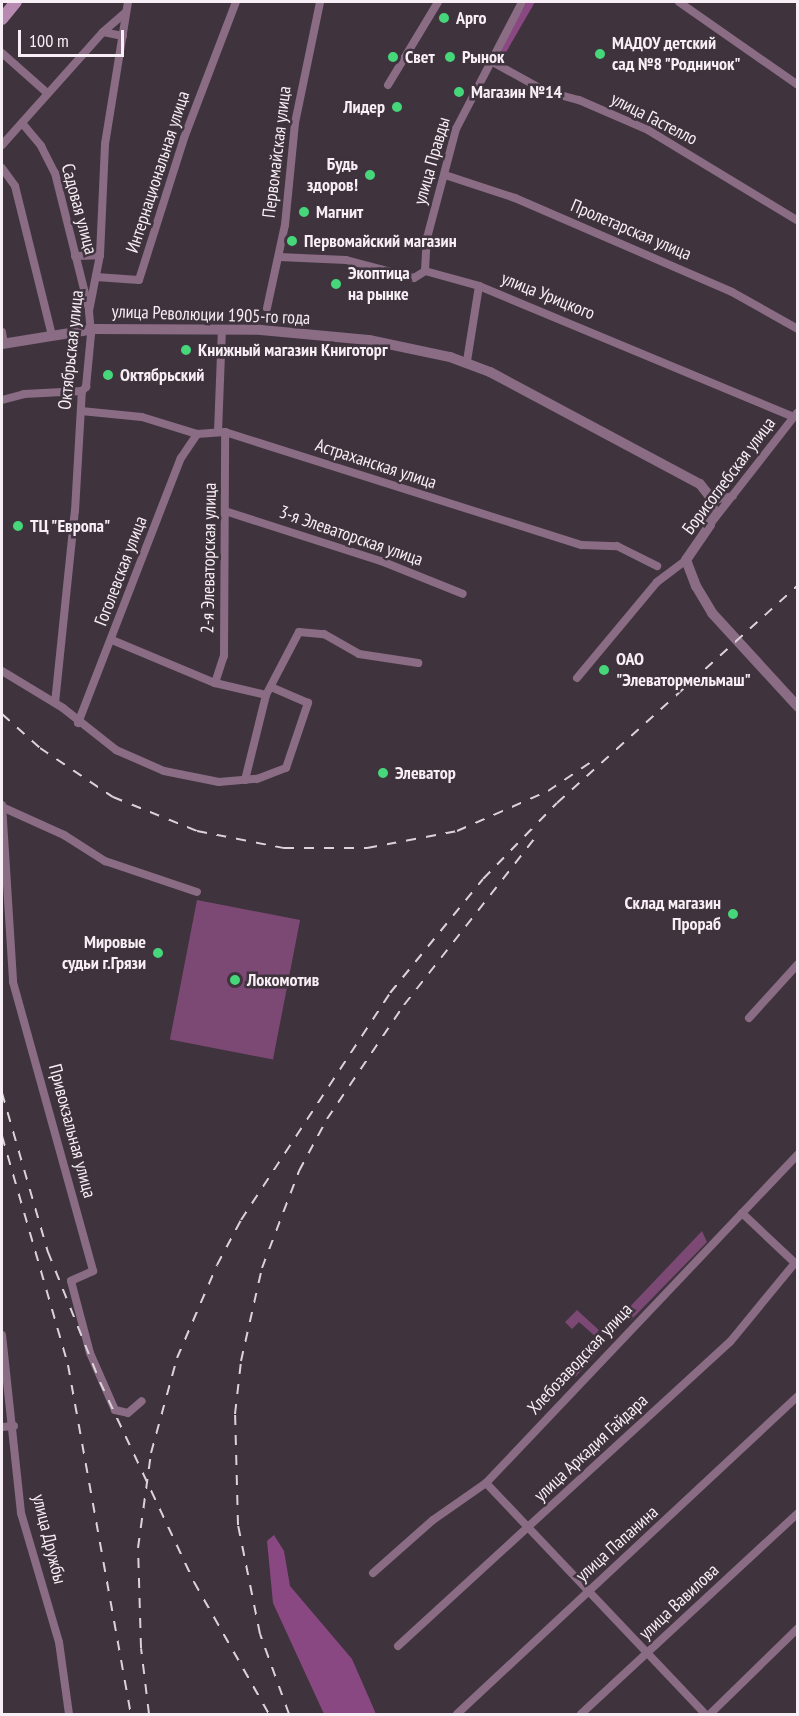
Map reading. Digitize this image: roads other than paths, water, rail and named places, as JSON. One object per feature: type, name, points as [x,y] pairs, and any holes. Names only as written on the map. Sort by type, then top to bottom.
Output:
[{"type":"main road","points":[[2,19],[16,2]]},
{"type":"street","name":"Октябрьская улица","points":[[55,704],[75,511],[82,391],[86,387],[91,330],[89,311],[100,255],[105,144],[128,2]]},
{"type":"street","name":"Интернациональная улица","points":[[96,277],[139,279],[184,138],[236,2]]},
{"type":"street","name":"Первомайская улица","points":[[267,308],[279,257],[295,123],[320,2]]},
{"type":"street","points":[[388,85],[438,2]]},
{"type":"street","name":"улица Правды","points":[[425,271],[427,238],[456,129],[489,60],[522,2]]},
{"type":"street","points":[[679,2],[798,85]]},
{"type":"street","points":[[2,144],[103,32],[126,12]]},
{"type":"street","points":[[103,32],[123,36]]},
{"type":"street","points":[[2,53],[47,93]]},
{"type":"street","name":"улица Гастелло","points":[[489,60],[545,91],[579,100],[648,130],[798,220]]},
{"type":"street","name":"Садовая улица","points":[[22,123],[41,146],[55,173],[89,311]]},
{"type":"street","points":[[2,168],[15,186],[52,335]]},
{"type":"street","name":"Пролетарская улица","points":[[445,175],[515,198],[721,287],[798,329]]},
{"type":"street","points":[[75,256],[100,255]]},
{"type":"street","name":"улица Урицкого","points":[[279,257],[346,260],[414,278],[425,271],[479,286],[796,415]]},
{"type":"street","points":[[467,362],[479,286]]},
{"type":"street","name":"улица Революции 1905-го года","points":[[3,344],[91,330],[222,329],[369,340],[467,362],[680,473],[708,494]]},
{"type":"street","name":"2-я Элеваторская улица","points":[[215,683],[224,656],[228,512],[222,432],[222,329]]},
{"type":"street","points":[[2,332],[3,344]]},
{"type":"street","points":[[2,400],[24,394],[82,391]]},
{"type":"street","name":"Астраханская улица","points":[[81,411],[142,417],[197,434],[222,432],[582,545],[617,546],[657,566]]},
{"type":"street","name":"Борисоглебская улица","points":[[577,678],[657,582],[686,560],[710,525],[796,415]]},
{"type":"street","name":"Гоголевская улица","points":[[78,723],[181,458],[197,434]]},
{"type":"street","points":[[708,494],[718,499],[734,495]]},
{"type":"street","points":[[708,494],[713,509],[710,525]]},
{"type":"street","name":"3-я Элеваторская улица","points":[[228,512],[381,561],[463,594]]},
{"type":"street","name":"Борисоглебская улица","points":[[686,560],[696,586],[712,613],[798,707]]},
{"type":"street","points":[[245,780],[266,695],[299,633],[324,634],[358,654],[418,663]]},
{"type":"street","points":[[112,640],[215,683],[266,695]]},
{"type":"street","points":[[2,671],[55,704],[116,750],[164,771],[219,782],[245,780],[286,768],[308,703],[271,687]]},
{"type":"street","name":"Привокзальная улица","points":[[142,1401],[128,1413],[115,1410],[90,1353],[71,1281],[93,1271],[13,982],[2,806],[64,835],[105,861],[197,892]]},
{"type":"street","points":[[749,1018],[797,967]]},
{"type":"street","name":"Хлебозаводская улица","points":[[373,1573],[433,1520],[486,1483],[798,1154]]},
{"type":"street","name":"улица Аркадия Гайдара","points":[[398,1646],[529,1529],[730,1342],[795,1263],[742,1213]]},
{"type":"street","name":"улица Дружбы","points":[[2,1335],[14,1426],[21,1513],[59,1642],[69,1714]]},
{"type":"street","name":"улица Папанина","points":[[457,1714],[586,1593],[686,1504],[798,1396]]},
{"type":"street","points":[[2,1427],[14,1426]]},
{"type":"street","points":[[486,1483],[586,1593],[705,1714]]},
{"type":"street","name":"улица Вавилова","points":[[581,1714],[798,1513]]},
{"type":"street","points":[[710,1714],[798,1628]]},
{"type":"railway","points":[[149,1714],[141,1648],[138,1548],[151,1453],[177,1358],[217,1265],[241,1220],[390,993],[483,879],[557,803],[798,585]]},
{"type":"railway","points":[[2,714],[40,748],[113,797],[197,831],[284,848],[367,848],[457,831],[548,791],[594,760]]},
{"type":"railway","points":[[289,1714],[260,1634],[238,1525],[235,1414],[241,1361],[262,1268],[299,1171],[327,1119],[404,1005],[538,834]]},
{"type":"railway","points":[[2,1093],[48,1252],[100,1382],[194,1582],[269,1714]]},
{"type":"railway","points":[[2,1136],[68,1365],[131,1714]]},
{"type":"place","name":"Арго","points":[[444,18]]},
{"type":"place","name":"МАДОУ детский сад №8 \"Родничок\"","points":[[600,54]]},
{"type":"place","name":"Свет","points":[[393,57]]},
{"type":"place","name":"Рынок","points":[[450,57]]},
{"type":"place","name":"Магазин №14","points":[[459,92]]},
{"type":"place","name":"Лидер","points":[[397,107]]},
{"type":"place","name":"Будь здоров!","points":[[370,175]]},
{"type":"place","name":"Магнит","points":[[304,212]]},
{"type":"place","name":"Первомайский магазин","points":[[292,241]]},
{"type":"place","name":"Экоптица на рынке","points":[[336,284]]},
{"type":"place","name":"Книжный магазин Книготорг","points":[[186,350]]},
{"type":"place","name":"Октябрьский","points":[[108,375]]},
{"type":"place","name":"ТЦ \"Европа\"","points":[[18,526]]},
{"type":"place","name":"ОАО \"Элеватормельмаш\"","points":[[604,670]]},
{"type":"place","name":"Элеватор","points":[[383,773]]},
{"type":"place","name":"Склад магазин Прораб","points":[[733,914]]},
{"type":"place","name":"Мировые судьи г.Грязи","points":[[158,953]]},
{"type":"place","name":"Локомотив","points":[[235,980]]}]
